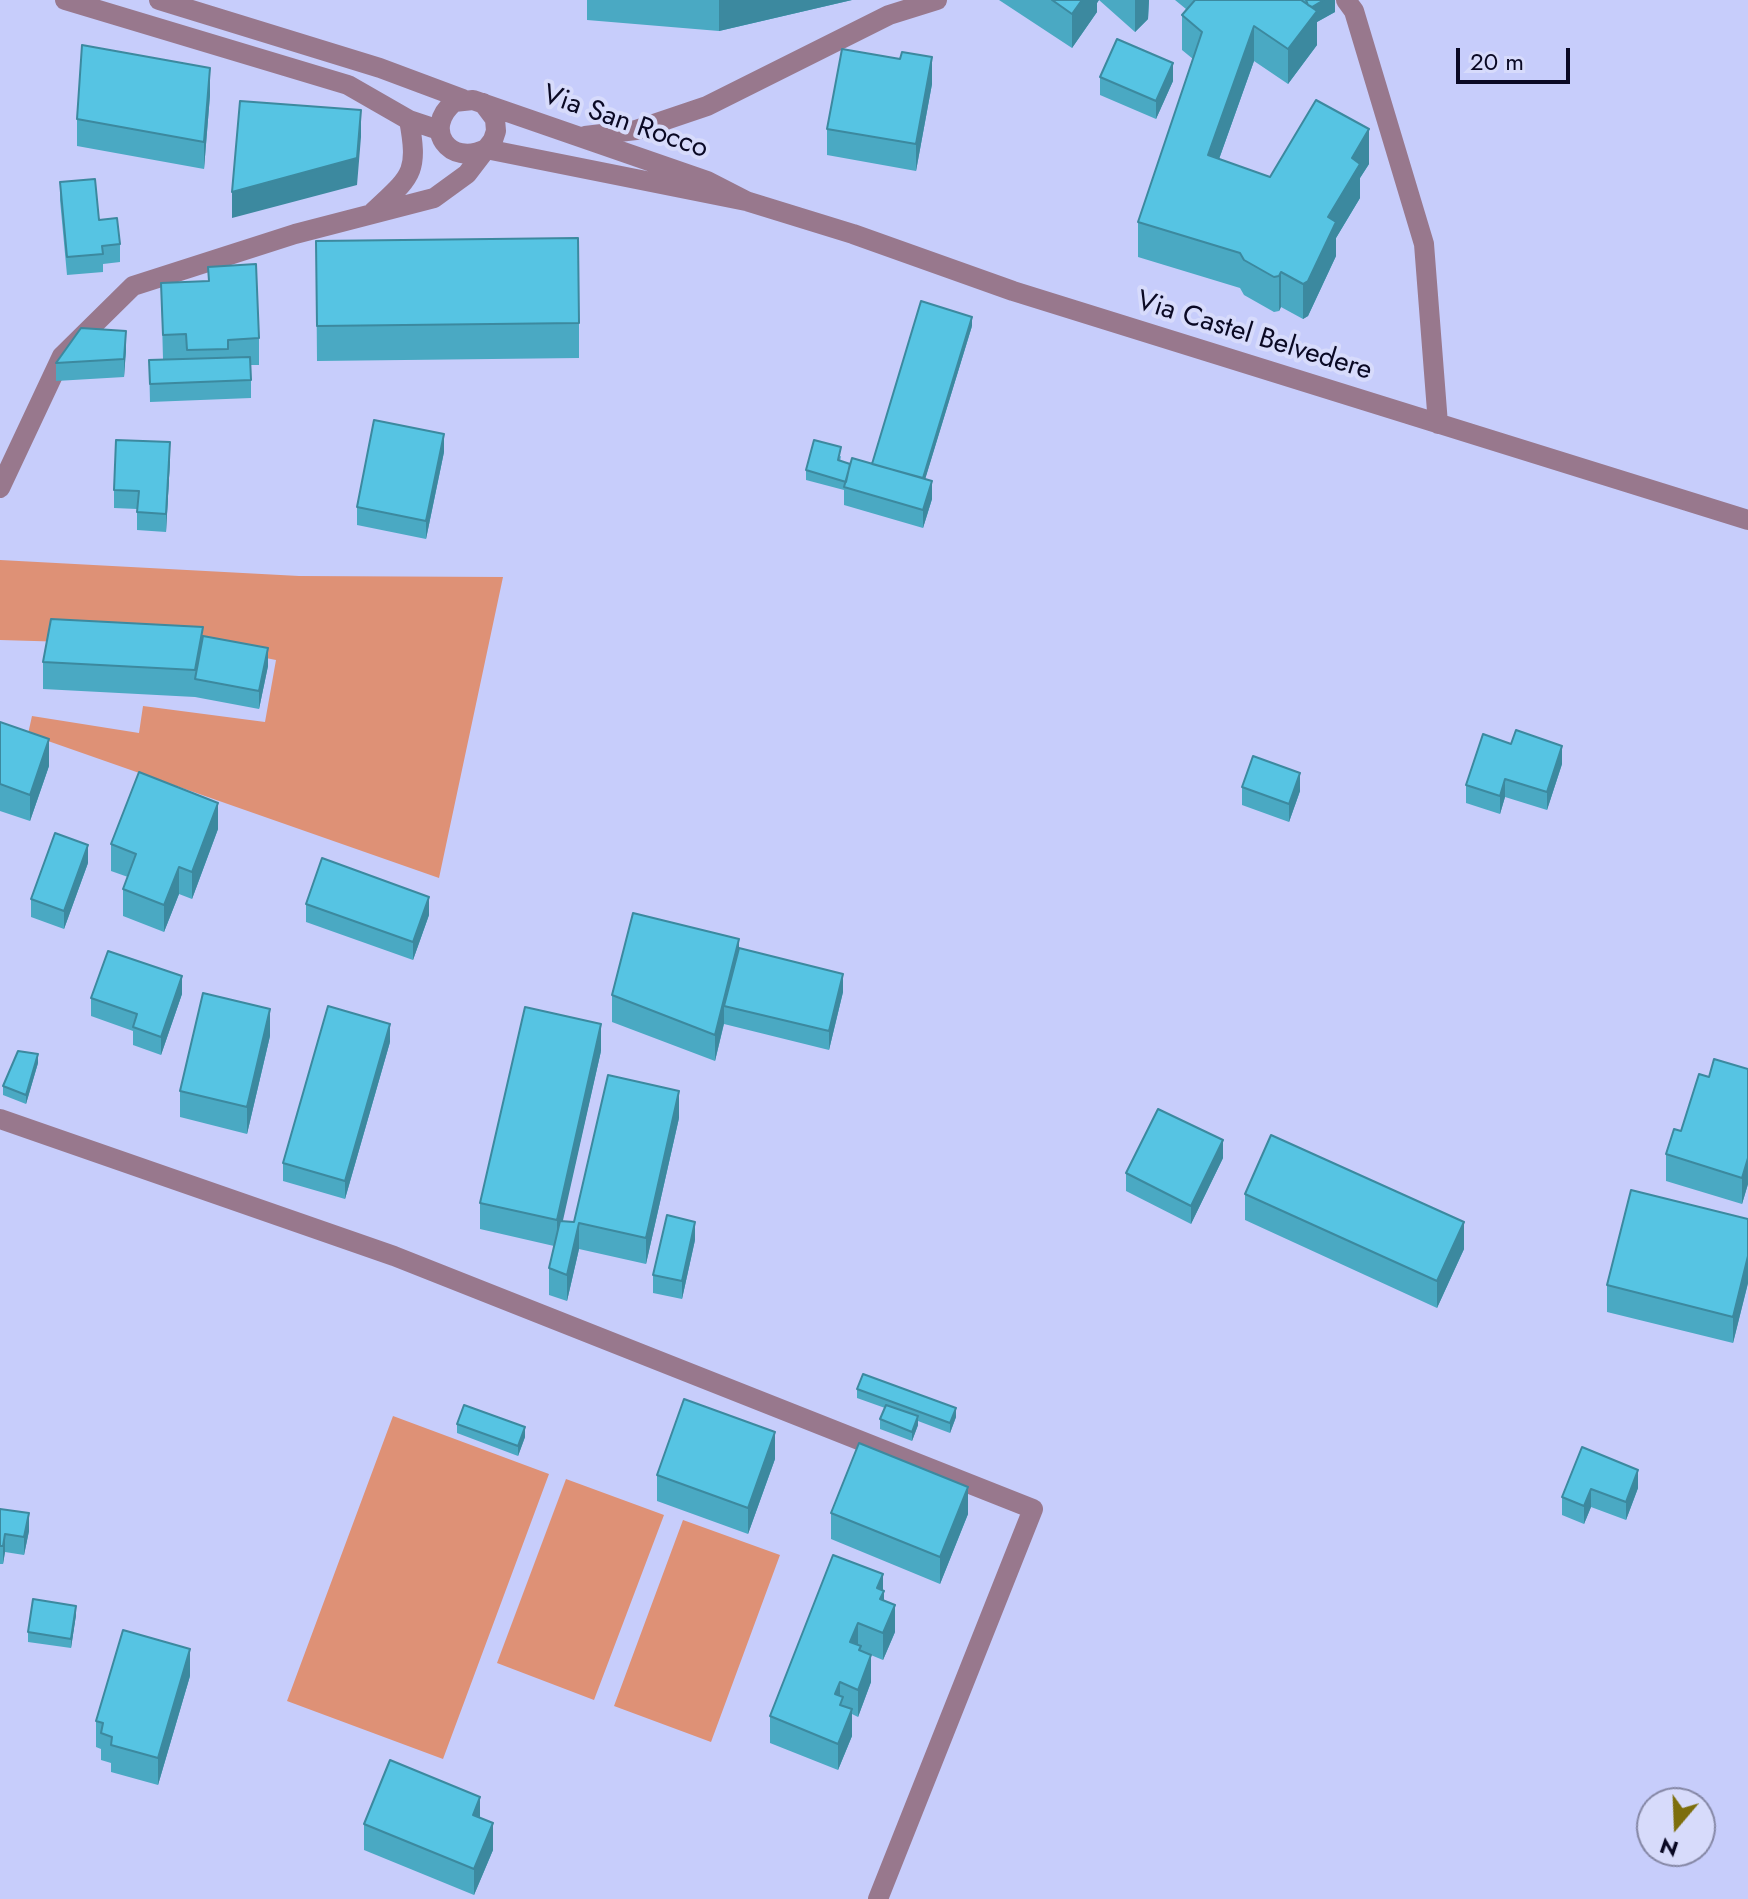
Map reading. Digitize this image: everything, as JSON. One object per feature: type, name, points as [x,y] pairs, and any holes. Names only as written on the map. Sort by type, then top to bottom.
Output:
[{"type":"street","points":[[65,0],[348,85],[409,120],[439,130]]},
{"type":"street","points":[[0,488],[62,356],[133,286],[373,212],[434,198],[467,174],[493,140],[496,131],[495,119],[473,101],[380,68],[159,0]]},
{"type":"street","points":[[581,137],[636,130],[707,106],[889,15],[937,0]]},
{"type":"street","points":[[1346,0],[1354,11],[1424,244],[1438,424]]},
{"type":"street","points":[[473,101],[454,102],[441,118],[439,130],[442,140],[460,154],[475,154],[486,149],[746,201]]},
{"type":"street","name":"Via San Rocco","points":[[473,101],[707,181],[746,201]]},
{"type":"street","points":[[373,212],[409,176],[415,151],[409,120]]},
{"type":"street","name":"Via Castel Belvedere","points":[[746,201],[853,234],[1013,291],[1748,520]]},
{"type":"street","points":[[0,1119],[394,1256],[1033,1509],[878,1899]]},
{"type":"shaded area","points":[[0,560],[299,576],[503,577],[439,878],[28,734],[32,716],[139,733],[143,706],[265,722],[276,660],[205,646],[0,640]]},
{"type":"shaded area","points":[[393,1416],[549,1474],[443,1759],[287,1701]]},
{"type":"shaded area","points":[[566,1479],[664,1515],[594,1700],[497,1663]]},
{"type":"shaded area","points":[[683,1520],[780,1555],[711,1742],[614,1706]]},
{"type":"building","points":[[1052,0],[1082,0],[1072,14]]},
{"type":"building","points":[[1195,0],[1301,0],[1317,11],[1288,49],[1254,26],[1208,155],[1270,177],[1316,100],[1369,129],[1352,158],[1360,164],[1328,217],[1336,222],[1308,281],[1303,284],[1281,272],[1274,277],[1244,260],[1240,253],[1138,222],[1202,32],[1182,15]]},
{"type":"building","points":[[1306,0],[1324,0],[1312,7]]},
{"type":"building","points":[[1117,39],[1173,63],[1156,101],[1100,77]]},
{"type":"building","points":[[82,45],[210,68],[204,142],[77,119]]},
{"type":"building","points":[[842,49],[900,59],[902,52],[932,57],[916,144],[827,129]]},
{"type":"building","points":[[240,101],[361,110],[357,158],[232,192]]},
{"type":"building","points":[[95,179],[99,220],[117,218],[120,244],[102,246],[103,254],[67,257],[60,182]]},
{"type":"building","points":[[578,238],[579,323],[317,326],[316,241]]},
{"type":"building","points":[[256,264],[259,338],[228,340],[228,349],[187,350],[186,334],[163,335],[161,283],[209,281],[208,267]]},
{"type":"building","points":[[921,301],[972,317],[923,478],[872,464]]},
{"type":"building","points":[[81,328],[126,331],[124,359],[56,363]]},
{"type":"building","points":[[250,357],[251,380],[150,384],[149,360]]},
{"type":"building","points":[[374,420],[444,434],[426,521],[357,507]]},
{"type":"building","points":[[116,440],[170,442],[166,514],[137,512],[139,491],[114,490]]},
{"type":"building","points":[[814,440],[841,447],[838,460],[850,464],[846,482],[806,470]]},
{"type":"building","points":[[852,458],[932,481],[923,510],[844,487]]},
{"type":"building","points":[[51,619],[203,627],[195,670],[43,662]]},
{"type":"building","points":[[203,636],[268,648],[259,691],[195,679]]},
{"type":"building","points":[[0,722],[49,739],[30,795],[0,784]]},
{"type":"building","points":[[1516,730],[1562,746],[1547,792],[1505,779],[1500,796],[1466,785],[1483,734],[1511,744]]},
{"type":"building","points":[[1253,756],[1300,773],[1289,804],[1242,787]]},
{"type":"building","points":[[139,772],[218,803],[192,872],[179,867],[164,905],[123,889],[136,854],[111,844]]},
{"type":"building","points":[[55,833],[88,845],[64,911],[31,899]]},
{"type":"building","points":[[322,858],[429,897],[413,942],[306,904]]},
{"type":"building","points":[[633,913],[739,939],[715,1035],[612,995]]},
{"type":"building","points":[[739,948],[843,974],[829,1031],[724,1006]]},
{"type":"building","points":[[108,951],[182,976],[161,1037],[133,1027],[137,1014],[91,998]]},
{"type":"building","points":[[203,993],[270,1009],[247,1107],[180,1091]]},
{"type":"building","points":[[328,1006],[390,1024],[345,1181],[283,1163]]},
{"type":"building","points":[[525,1007],[601,1024],[557,1220],[480,1203]]},
{"type":"building","points":[[18,1051],[38,1054],[26,1095],[3,1086]]},
{"type":"building","points":[[1714,1059],[1748,1069],[1748,1158],[1742,1178],[1666,1154],[1674,1129],[1681,1131],[1699,1074],[1709,1077]]},
{"type":"building","points":[[608,1075],[679,1091],[646,1238],[579,1223],[567,1275],[549,1268],[560,1221],[574,1222]]},
{"type":"building","points":[[1158,1109],[1223,1140],[1191,1206],[1126,1173]]},
{"type":"building","points":[[1271,1135],[1464,1222],[1437,1281],[1245,1194]]},
{"type":"building","points":[[1631,1190],[1748,1219],[1748,1256],[1733,1317],[1607,1285]]},
{"type":"building","points":[[667,1215],[695,1222],[682,1281],[653,1275]]},
{"type":"building","points":[[863,1374],[956,1408],[950,1423],[857,1389]]},
{"type":"building","points":[[684,1399],[775,1432],[748,1508],[657,1475]]},
{"type":"building","points":[[464,1405],[525,1427],[518,1446],[457,1424]]},
{"type":"building","points":[[886,1405],[918,1416],[912,1432],[880,1419]]},
{"type":"building","points":[[859,1443],[968,1487],[940,1557],[831,1513]]},
{"type":"building","points":[[1582,1447],[1638,1470],[1626,1502],[1591,1489],[1584,1506],[1562,1497]]},
{"type":"building","points":[[0,1509],[29,1513],[24,1537],[5,1534],[3,1546],[0,1546]]},
{"type":"building","points":[[833,1555],[883,1574],[877,1588],[884,1591],[880,1599],[895,1605],[883,1633],[858,1623],[850,1642],[871,1655],[858,1690],[840,1682],[835,1694],[843,1697],[840,1705],[852,1709],[838,1744],[770,1716]]},
{"type":"building","points":[[33,1599],[76,1606],[71,1639],[28,1632]]},
{"type":"building","points":[[123,1630],[190,1649],[158,1758],[111,1745],[112,1737],[101,1733],[103,1723],[96,1721]]},
{"type":"building","points":[[390,1760],[480,1797],[473,1815],[493,1823],[474,1869],[364,1824]]}]
